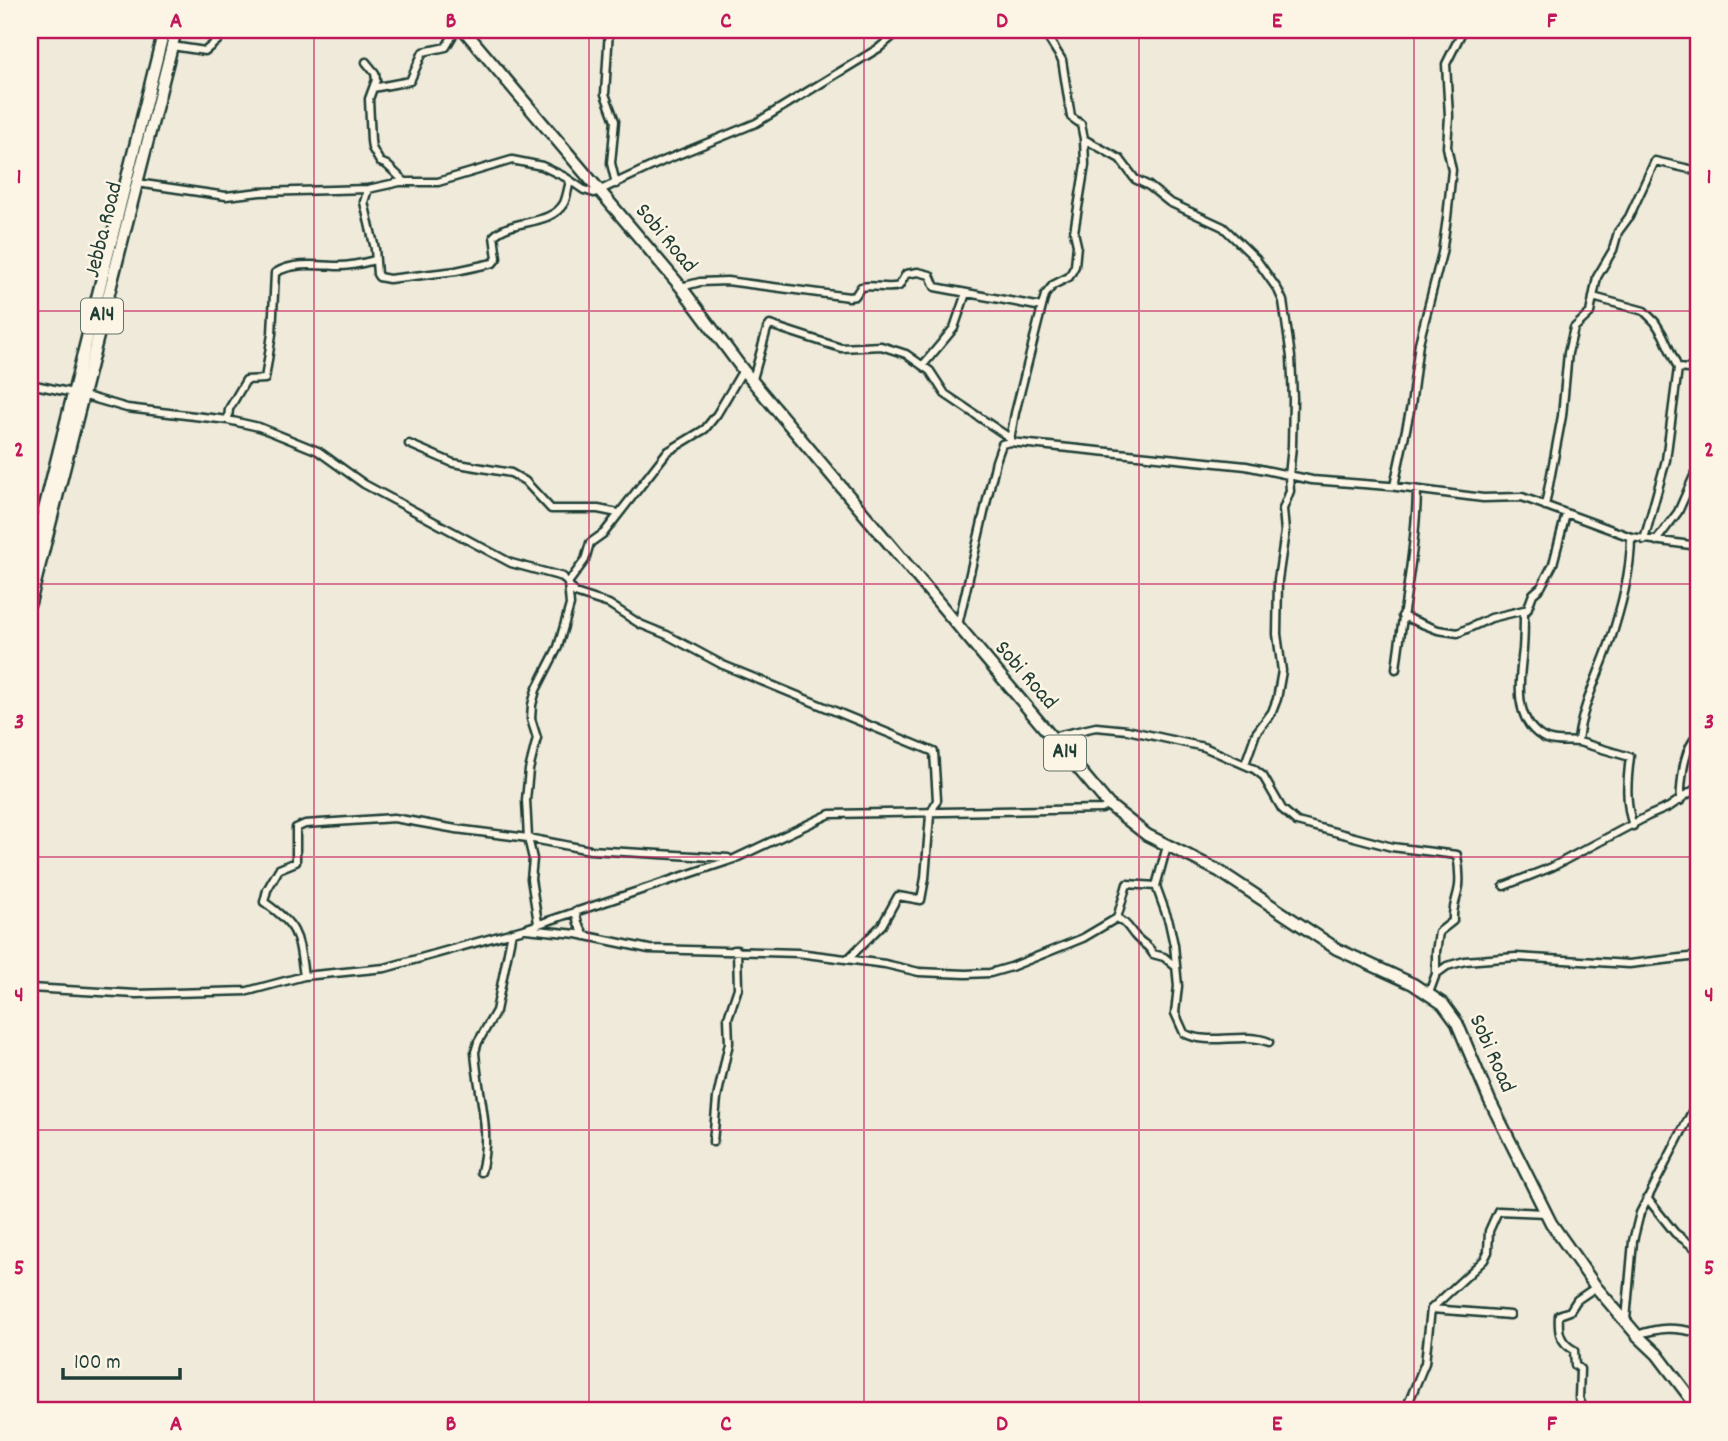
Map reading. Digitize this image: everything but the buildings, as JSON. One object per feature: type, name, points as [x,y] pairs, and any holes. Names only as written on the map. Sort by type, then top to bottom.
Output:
[{"type":"highway","name":"A14","points":[[30,566],[78,394],[164,30]]},
{"type":"highway","name":"Jebba Road","points":[[30,603],[78,394],[177,30]]},
{"type":"highway","name":"Sobi Road","points":[[464,30],[681,287],[743,370],[1109,805],[1147,835],[1219,871],[1337,949],[1429,993],[1451,1013],[1490,1101],[1546,1213],[1596,1287],[1657,1354],[1698,1408]]},
{"type":"street","points":[[172,46],[205,51],[226,30]]},
{"type":"street","points":[[373,88],[410,81],[423,52],[446,47],[456,30]]},
{"type":"street","points":[[609,30],[606,94],[615,121],[611,163],[616,184]]},
{"type":"street","points":[[136,183],[226,196],[260,192],[368,189],[405,182],[438,182],[512,160],[542,166],[589,192],[600,191],[663,161],[756,123],[879,48],[900,30]]},
{"type":"street","points":[[958,627],[996,461],[1002,444],[1010,440],[1047,290],[1069,277],[1075,266],[1077,245],[1074,232],[1085,165],[1084,139],[1081,124],[1070,117],[1062,60],[1043,30]]},
{"type":"street","points":[[1394,486],[1411,406],[1419,343],[1447,218],[1452,170],[1447,147],[1449,116],[1446,64],[1462,30]]},
{"type":"street","points":[[366,62],[376,80],[369,99],[372,148],[380,162],[387,164],[405,182]]},
{"type":"street","points":[[1084,139],[1121,159],[1135,179],[1169,202],[1223,227],[1256,259],[1278,290],[1286,313],[1293,379],[1290,491],[1283,509],[1285,532],[1278,580],[1277,634],[1282,671],[1272,712],[1256,733],[1245,764]]},
{"type":"street","points":[[1545,506],[1562,416],[1567,353],[1574,328],[1590,313],[1597,277],[1613,250],[1618,232],[1629,217],[1650,173],[1651,165],[1655,161],[1698,171]]},
{"type":"street","points":[[368,189],[364,202],[379,276],[389,279],[487,266],[497,258],[494,236],[501,229],[554,213],[563,204],[570,181]]},
{"type":"street","points":[[228,421],[229,409],[246,380],[264,379],[267,349],[272,334],[275,273],[291,267],[323,264],[337,266],[376,260]]},
{"type":"street","points":[[681,287],[700,282],[727,281],[849,297],[855,296],[862,287],[871,285],[893,288],[899,286],[906,274],[918,272],[930,275],[935,287],[1042,307]]},
{"type":"street","points":[[923,365],[954,328],[966,293]]},
{"type":"street","points":[[1592,297],[1644,311],[1663,335],[1678,369],[1666,460],[1644,540]]},
{"type":"street","points":[[753,379],[770,325],[841,348],[886,347],[906,354],[930,371],[945,394],[1010,440],[1247,466],[1312,480],[1394,486],[1483,498],[1513,496],[1631,537],[1698,546]]},
{"type":"street","points":[[1678,369],[1698,370]]},
{"type":"street","points":[[538,923],[531,879],[533,859],[528,838],[527,785],[537,738],[531,719],[532,705],[536,690],[558,647],[570,605],[568,583],[585,560],[590,543],[604,533],[629,503],[655,464],[667,452],[705,429],[743,370]]},
{"type":"street","points":[[30,384],[127,408],[258,427],[318,451],[364,484],[511,563],[563,577],[575,593],[609,604],[640,624],[723,665],[934,752],[937,800],[930,815],[921,900],[898,896],[882,925],[848,959]]},
{"type":"street","points":[[409,444],[453,463],[511,473],[525,481],[551,509],[597,509],[618,513]]},
{"type":"street","points":[[1656,541],[1678,512],[1698,467]]},
{"type":"street","points":[[1396,669],[1417,524],[1417,490]]},
{"type":"street","points":[[1402,616],[1438,630],[1458,633],[1491,618],[1527,610],[1534,593],[1541,587],[1553,564],[1566,513]]},
{"type":"street","points":[[1578,742],[1579,730],[1610,642],[1629,573],[1632,559],[1631,537]]},
{"type":"street","points":[[1524,610],[1519,681],[1522,711],[1539,735],[1549,740],[1578,742],[1630,757],[1626,790],[1628,812],[1633,825]]},
{"type":"street","points":[[1051,737],[1096,727],[1127,730],[1204,747],[1232,761],[1245,764],[1263,776],[1282,809],[1297,822],[1392,847],[1457,855],[1460,865],[1459,886],[1452,905],[1453,921],[1439,932],[1436,974],[1429,993]]},
{"type":"street","points":[[1680,801],[1688,752],[1698,735]]},
{"type":"street","points":[[1504,886],[1552,867],[1680,801],[1698,787]]},
{"type":"street","points":[[30,988],[136,994],[248,991],[304,976],[385,968],[524,929],[734,859],[831,814],[1102,809],[1109,805]]},
{"type":"street","points":[[304,976],[298,935],[287,918],[264,902],[267,890],[279,869],[296,862],[296,828],[305,824],[394,818],[590,850],[734,859]]},
{"type":"street","points":[[1167,846],[1156,886],[1169,922],[1178,986],[1174,1013],[1184,1034],[1197,1038],[1247,1037],[1269,1042]]},
{"type":"street","points":[[524,929],[585,936],[649,948],[737,950],[848,959],[919,972],[990,973],[1083,938],[1117,918],[1127,884],[1156,886]]},
{"type":"street","points":[[575,911],[585,936]]},
{"type":"street","points":[[1117,918],[1129,925],[1138,938],[1150,946],[1153,954],[1164,957],[1176,967]]},
{"type":"street","points":[[481,1172],[487,1149],[487,1133],[475,1052],[496,1012],[512,932]]},
{"type":"street","points":[[713,1142],[717,1098],[729,1043],[728,1018],[738,988],[737,950]]},
{"type":"street","points":[[1436,974],[1455,963],[1516,957],[1629,964],[1698,956]]},
{"type":"street","points":[[1626,1320],[1633,1241],[1640,1213],[1698,1100]]},
{"type":"street","points":[[1647,1198],[1675,1233],[1698,1250]]},
{"type":"street","points":[[1405,1411],[1425,1363],[1431,1310],[1485,1260],[1489,1231],[1498,1211],[1546,1213]]},
{"type":"street","points":[[1584,1411],[1579,1398],[1580,1369],[1575,1365],[1574,1350],[1564,1345],[1558,1331],[1559,1315],[1570,1311],[1577,1300],[1596,1287]]},
{"type":"street","points":[[1431,1310],[1510,1315]]},
{"type":"street","points":[[1637,1335],[1663,1327],[1698,1333]]}]
